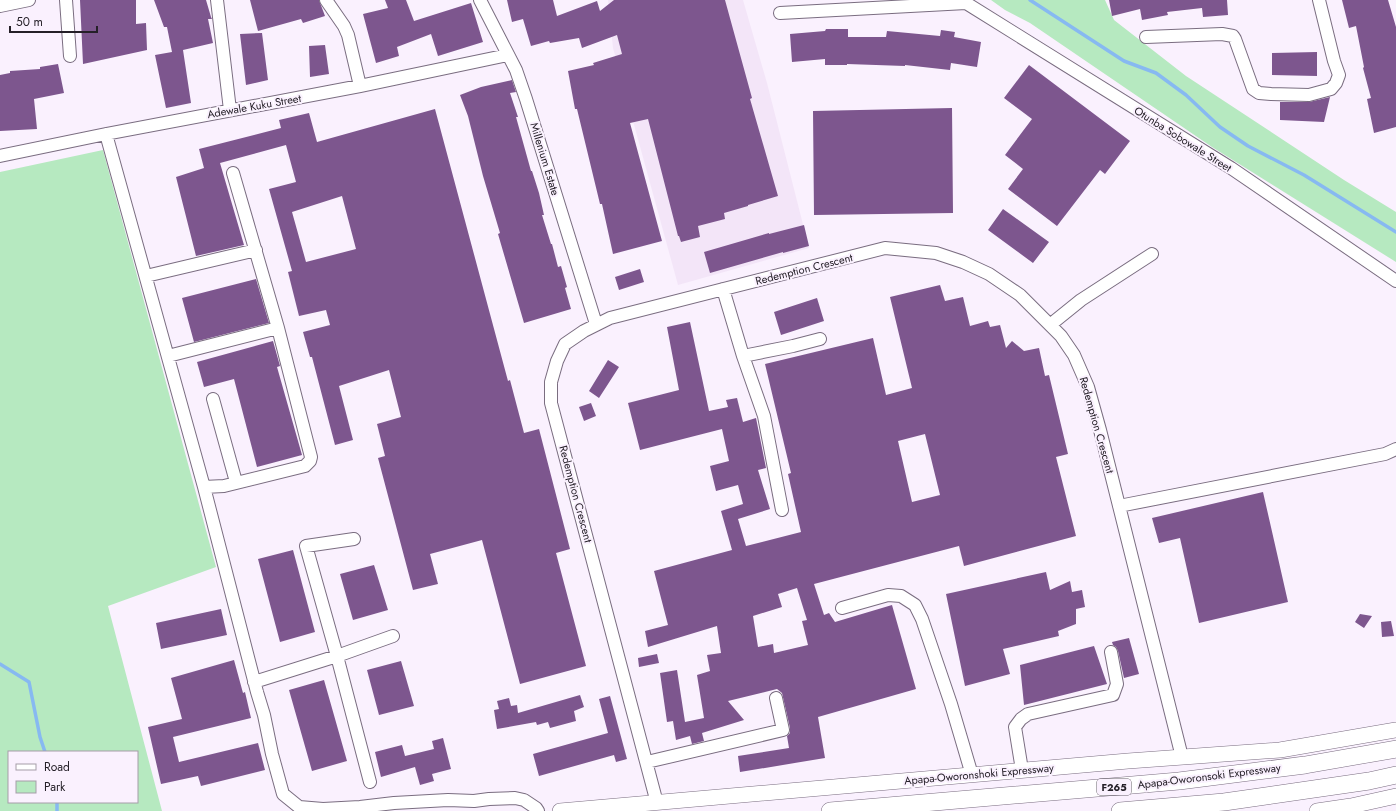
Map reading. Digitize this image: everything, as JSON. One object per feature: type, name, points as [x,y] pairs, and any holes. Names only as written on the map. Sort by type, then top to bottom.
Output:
[{"type":"highway","name":"Apapa-Oworonsoki Expressway","points":[[830,811],[1179,781],[1305,765],[1396,749]]},
{"type":"highway","name":"F265","points":[[1120,811],[1224,802],[1369,781],[1396,775]]},
{"type":"main road","name":"Apapa-Oworonshoki Expressway","points":[[560,811],[1022,770],[1280,750],[1396,730]]},
{"type":"main road","points":[[1317,811],[1351,806],[1396,796]]},
{"type":"street","points":[[0,6],[28,0]]},
{"type":"street","points":[[66,0],[70,56]]},
{"type":"street","points":[[217,0],[230,110]]},
{"type":"street","points":[[326,0],[344,26],[348,35],[360,86]]},
{"type":"street","name":"Millenium Estate","points":[[480,0],[494,24],[516,70],[596,324]]},
{"type":"street","points":[[1146,37],[1222,34],[1232,36],[1235,39],[1253,89],[1259,93],[1309,95],[1331,89],[1336,83],[1339,75],[1319,0]]},
{"type":"street","name":"Otunba Sobowale Street","points":[[780,13],[964,2],[1231,168],[1396,281]]},
{"type":"street","name":"Adewale Kuku Street","points":[[0,156],[106,134],[360,86],[508,55]]},
{"type":"street","points":[[106,134],[204,487],[254,682],[264,715],[273,759],[283,794],[299,807],[323,809],[394,803],[448,800],[474,801],[516,798],[524,800],[538,811]]},
{"type":"street","points":[[204,487],[224,486],[305,466],[310,461],[311,457],[278,328],[234,173]]},
{"type":"street","name":"Redemption Crescent","points":[[657,803],[551,403],[551,382],[557,361],[565,344],[596,324],[610,318],[885,248],[936,253],[963,262],[989,274],[1020,296],[1050,324],[1061,336],[1074,355],[1088,387],[1100,430],[1182,757]]},
{"type":"street","points":[[146,276],[256,250]]},
{"type":"street","points":[[1050,324],[1066,310],[1152,254]]},
{"type":"street","points":[[723,289],[743,356],[764,416],[782,510]]},
{"type":"street","points":[[168,356],[278,328]]},
{"type":"street","points":[[743,356],[820,339]]},
{"type":"street","points":[[214,399],[236,482]]},
{"type":"street","points":[[1119,506],[1385,454],[1396,449]]},
{"type":"street","points":[[354,539],[306,546],[370,782]]},
{"type":"street","points":[[842,608],[888,595],[901,596],[915,605],[922,620],[951,704],[972,775]]},
{"type":"street","points":[[254,682],[337,656],[393,636]]},
{"type":"street","points":[[1022,770],[1015,727],[1021,719],[1028,714],[1113,695],[1117,684],[1111,652]]},
{"type":"street","points":[[647,762],[783,730],[776,698]]},
{"type":"shaded area","points":[[608,0],[743,0],[767,83],[809,248],[678,285],[613,48]]},
{"type":"green space","points":[[991,0],[1105,0],[1114,20],[1186,76],[1344,180],[1396,212],[1396,262],[1212,147],[1030,23],[1005,10]]},
{"type":"green space","points":[[103,150],[216,567],[108,606],[162,811],[0,811],[0,172]]},
{"type":"building","points":[[80,0],[136,0],[136,24],[146,23],[147,50],[83,64]]},
{"type":"building","points":[[154,0],[206,0],[212,19],[208,19],[213,43],[183,50],[191,103],[166,108],[155,55],[172,52],[167,27],[164,27]]},
{"type":"building","points":[[250,0],[319,0],[325,16],[303,23],[301,19],[258,31]]},
{"type":"building","points":[[385,0],[406,0],[414,21],[471,3],[483,42],[438,56],[431,34],[397,47],[399,56],[376,63],[363,14],[388,8]]},
{"type":"building","points":[[507,0],[553,0],[557,16],[597,1],[600,11],[614,0],[725,0],[752,98],[750,99],[778,196],[724,213],[725,219],[698,226],[700,237],[681,242],[678,236],[648,119],[630,123],[662,241],[613,254],[602,204],[600,204],[577,109],[575,109],[568,71],[594,65],[593,63],[622,54],[617,35],[582,48],[579,38],[550,43],[549,41],[531,46],[523,19],[512,22]]},
{"type":"building","points":[[1109,0],[1227,0],[1228,15],[1203,17],[1202,8],[1167,12],[1168,15],[1142,20],[1140,9],[1112,16]]},
{"type":"building","points":[[1342,0],[1388,0],[1396,27],[1396,127],[1374,133],[1367,99],[1371,98],[1363,68],[1356,26],[1349,28]]},
{"type":"building","points":[[826,29],[848,29],[848,37],[886,37],[887,31],[940,36],[941,30],[955,32],[954,37],[981,42],[977,67],[951,63],[950,70],[905,65],[825,65],[825,59],[792,62],[790,34],[825,31]]},
{"type":"building","points":[[262,33],[268,80],[246,85],[240,34]]},
{"type":"building","points":[[325,45],[329,74],[310,77],[309,46]]},
{"type":"building","points":[[1317,52],[1317,76],[1272,75],[1272,53]]},
{"type":"building","points":[[58,64],[64,93],[34,99],[37,129],[0,131],[0,75],[10,73],[10,71],[40,69],[40,67]]},
{"type":"building","points":[[1029,65],[1130,141],[1105,174],[1100,170],[1057,226],[1008,189],[1023,169],[1005,155],[1032,119],[1004,98]]},
{"type":"building","points":[[512,80],[516,92],[510,93],[518,117],[516,117],[531,171],[539,193],[544,215],[542,215],[558,267],[561,266],[571,309],[524,323],[498,234],[500,233],[483,176],[468,116],[460,95],[481,87]]},
{"type":"building","points":[[1330,97],[1324,122],[1280,120],[1280,102],[1309,102]]},
{"type":"building","points":[[952,108],[953,213],[814,215],[813,111]]},
{"type":"building","points":[[435,109],[508,381],[510,380],[524,433],[539,429],[570,549],[556,553],[586,666],[520,684],[482,540],[430,554],[438,584],[413,590],[378,458],[385,456],[377,424],[401,417],[389,370],[339,386],[353,440],[335,445],[312,357],[310,357],[303,332],[330,325],[326,310],[299,316],[288,272],[292,271],[269,189],[296,182],[286,145],[220,163],[244,245],[196,256],[176,177],[204,168],[199,149],[281,128],[279,120],[309,113],[317,142]],"holes":[[[342,196],[356,249],[306,262],[292,212]]]},
{"type":"building","points":[[1003,209],[1049,242],[1033,263],[988,230]]},
{"type":"building","points":[[804,225],[809,246],[710,273],[704,252],[769,233]]},
{"type":"building","points":[[640,269],[644,282],[619,290],[615,277]]},
{"type":"building","points":[[256,279],[269,323],[194,342],[182,298]]},
{"type":"building","points":[[940,285],[945,301],[963,297],[970,326],[988,321],[990,327],[1000,325],[1006,348],[1012,341],[1024,351],[1039,348],[1045,376],[1049,375],[1068,454],[1056,457],[1076,536],[964,566],[959,546],[814,584],[824,615],[829,613],[835,622],[892,605],[916,689],[818,717],[825,758],[740,772],[738,756],[789,748],[787,736],[790,733],[790,728],[782,693],[777,689],[728,701],[744,720],[702,733],[704,741],[692,744],[690,736],[676,740],[673,721],[667,722],[660,673],[677,670],[685,722],[704,718],[697,675],[710,671],[707,655],[721,653],[717,626],[648,647],[645,631],[668,625],[654,571],[732,550],[721,511],[743,504],[738,485],[716,491],[710,466],[729,461],[722,429],[640,450],[628,403],[679,390],[667,327],[690,322],[709,411],[728,407],[726,400],[737,398],[743,422],[756,418],[766,468],[758,470],[770,509],[738,519],[746,546],[801,532],[788,474],[791,473],[765,364],[873,338],[886,395],[912,388],[890,297]],"holes":[[[925,434],[940,495],[912,502],[898,441]],[[797,588],[807,620],[802,621],[808,645],[774,653],[773,644],[758,647],[753,616],[782,607],[778,594]]]},
{"type":"building","points":[[817,298],[824,321],[781,335],[774,312]]},
{"type":"building","points":[[273,341],[280,366],[277,367],[302,455],[257,467],[234,379],[204,387],[197,362]]},
{"type":"building","points":[[608,360],[619,367],[599,398],[589,391]]},
{"type":"building","points":[[591,403],[596,416],[584,421],[579,407]]},
{"type":"building","points":[[1263,492],[1288,602],[1199,623],[1180,538],[1159,543],[1152,518]]},
{"type":"building","points":[[293,550],[315,632],[280,642],[258,559]]},
{"type":"building","points":[[374,565],[388,610],[353,620],[340,574]]},
{"type":"building","points":[[1046,572],[1050,590],[1070,581],[1072,592],[1082,590],[1085,607],[1076,609],[1076,624],[1058,631],[1059,636],[1003,649],[1010,674],[965,686],[946,594]]},
{"type":"building","points":[[221,609],[227,635],[161,649],[156,623]]},
{"type":"building","points":[[1360,614],[1372,616],[1364,628],[1355,622]]},
{"type":"building","points":[[1391,621],[1394,636],[1382,637],[1381,622]]},
{"type":"building","points":[[1129,638],[1139,674],[1124,678],[1118,651],[1112,642]]},
{"type":"building","points":[[1094,646],[1107,684],[1024,705],[1020,665]]},
{"type":"building","points":[[657,654],[659,663],[639,667],[638,658]]},
{"type":"building","points":[[234,660],[243,693],[245,692],[251,718],[173,737],[179,762],[258,743],[265,770],[201,786],[198,776],[161,784],[148,727],[182,719],[171,678]]},
{"type":"building","points":[[401,661],[414,706],[379,715],[367,670]]},
{"type":"building","points":[[324,680],[347,761],[312,771],[289,690]]},
{"type":"building","points":[[580,695],[584,707],[574,711],[576,721],[550,728],[548,722],[537,725],[536,722],[497,729],[494,710],[499,709],[497,701],[509,698],[511,706],[517,705],[518,713]]},
{"type":"building","points":[[610,696],[627,759],[616,762],[614,755],[539,776],[533,754],[608,733],[599,699]]},
{"type":"building","points":[[443,738],[451,769],[432,774],[434,781],[420,785],[415,767],[381,777],[375,752],[402,745],[405,756],[434,749],[432,741]]},
{"type":"waterway","points":[[1030,0],[1124,61],[1156,73],[1186,95],[1220,127],[1248,146],[1304,175],[1396,232]]},
{"type":"waterway","points":[[0,664],[29,682],[40,737],[45,751]]},
{"type":"waterway","points":[[57,803],[57,811]]}]
